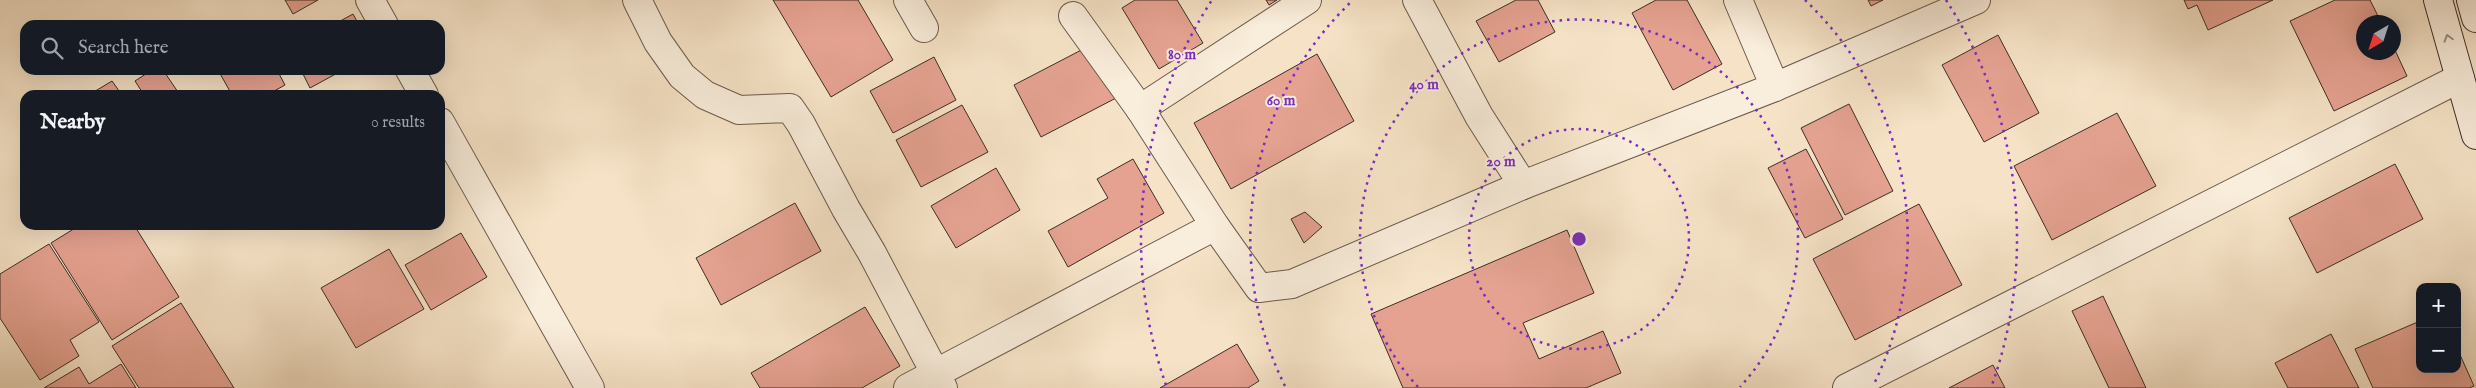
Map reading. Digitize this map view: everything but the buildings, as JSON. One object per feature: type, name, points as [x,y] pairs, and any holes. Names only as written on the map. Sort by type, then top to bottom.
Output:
[{"type":"street","points":[[370,0],[381,20]]},
{"type":"street","points":[[637,0],[658,42],[682,76],[705,96],[739,110],[790,108],[801,124],[846,209],[872,253],[939,380]]},
{"type":"street","points":[[908,0],[924,28]]},
{"type":"street","points":[[1140,108],[1307,0]]},
{"type":"street","points":[[1417,0],[1479,116],[1523,185]]},
{"type":"street","points":[[1738,0],[1775,87]]},
{"type":"street","points":[[1073,16],[1140,108],[1215,226],[1259,288],[1292,284],[1523,185],[1775,87],[1976,0]]},
{"type":"street","points":[[2438,0],[2476,136]]},
{"type":"street","points":[[2471,0],[2476,18]]},
{"type":"street","points":[[413,75],[421,90]]},
{"type":"street","points":[[1847,388],[2460,78]]},
{"type":"street","points":[[445,131],[590,388]]},
{"type":"street","points":[[908,388],[939,380],[1215,226]]}]
